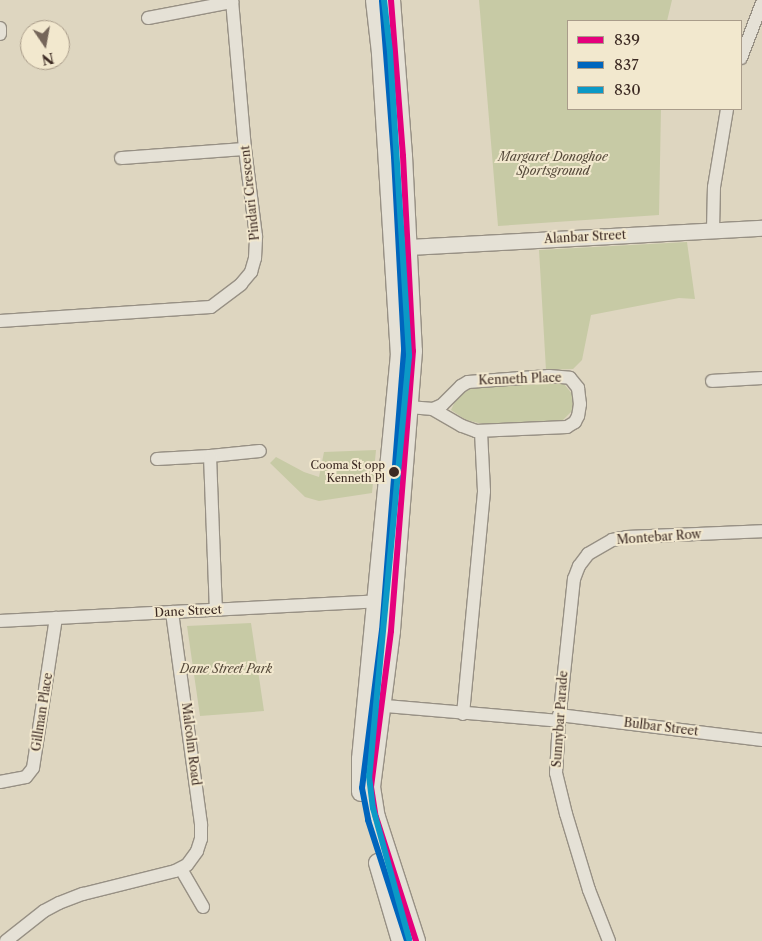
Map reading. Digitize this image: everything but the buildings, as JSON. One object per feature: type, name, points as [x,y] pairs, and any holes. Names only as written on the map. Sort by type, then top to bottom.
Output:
[{"type":"main road","points":[[375,0],[382,53],[400,247],[413,345],[376,601],[373,802],[387,855],[416,941]]},
{"type":"main road","points":[[391,0],[404,164],[400,247]]},
{"type":"main road","points":[[401,941],[376,855],[361,792],[361,759],[373,705],[384,672],[391,631],[399,538],[403,406]]},
{"type":"main road","points":[[376,601],[385,595],[390,588],[399,538]]},
{"type":"main road","points":[[376,601],[384,636],[384,672]]},
{"type":"street","points":[[148,18],[232,1]]},
{"type":"street","name":"Pindari Crescent","points":[[0,321],[211,307],[230,294],[251,272],[255,258],[256,236],[245,149],[232,1]]},
{"type":"street","points":[[742,55],[762,3]]},
{"type":"street","points":[[0,28],[0,34]]},
{"type":"street","points":[[713,230],[714,187],[727,110]]},
{"type":"street","points":[[121,158],[245,149]]},
{"type":"street","name":"Alanbar Street","points":[[400,247],[762,228]]},
{"type":"street","name":"Kenneth Place","points":[[403,406],[434,409],[462,426],[480,431],[569,426],[577,420],[580,395],[577,386],[570,378],[554,376],[475,381],[463,385],[445,403],[434,409]]},
{"type":"street","points":[[712,381],[762,378]]},
{"type":"street","points":[[463,714],[484,490],[480,431]]},
{"type":"street","points":[[156,458],[210,456],[260,451]]},
{"type":"street","points":[[210,456],[216,609]]},
{"type":"street","name":"Montebar Row","points":[[574,579],[579,566],[588,554],[612,540],[627,537],[762,531]]},
{"type":"street","name":"Sunnybar Parade","points":[[574,579],[556,763],[560,794],[589,890],[609,941]]},
{"type":"street","name":"Dane Street","points":[[0,621],[376,601]]},
{"type":"street","name":"Malcolm Road","points":[[172,612],[202,829],[197,851],[190,862],[181,868]]},
{"type":"street","name":"Gillman Place","points":[[0,782],[26,777],[34,764],[56,618]]},
{"type":"street","name":"Bulbar Street","points":[[373,705],[463,714],[559,718],[762,740]]},
{"type":"street","points":[[6,941],[44,911],[65,900],[181,868],[203,906]]},
{"type":"green space","name":"Margaret Donoghoe Sportsground","points":[[479,0],[672,0],[667,20],[567,20],[567,110],[661,110],[659,215],[498,226]]},
{"type":"green space","points":[[687,242],[695,299],[679,298],[591,315],[582,360],[573,369],[546,370],[539,250]]},
{"type":"green space","points":[[552,381],[564,384],[573,395],[573,410],[562,421],[487,425],[466,420],[451,410],[457,397],[472,388]]},
{"type":"green space","points":[[376,450],[372,493],[319,501],[305,497],[270,463],[276,457],[304,472],[319,477],[324,452]]},
{"type":"green space","name":"Dane Street Park","points":[[251,623],[264,711],[200,716],[187,626]]},
{"type":"transit line","name":"830","points":[[384,0],[390,52],[409,356],[369,776],[373,808],[409,939]]},
{"type":"transit line","name":"839","points":[[391,0],[403,156],[413,351],[391,631],[371,787],[376,817],[416,941]]},
{"type":"transit line","name":"837","points":[[382,1],[394,157],[404,351],[382,630],[362,788],[368,820],[407,941]]},
{"type":"place","name":"Cooma St opp Kenneth Pl","points":[[394,472]]}]
